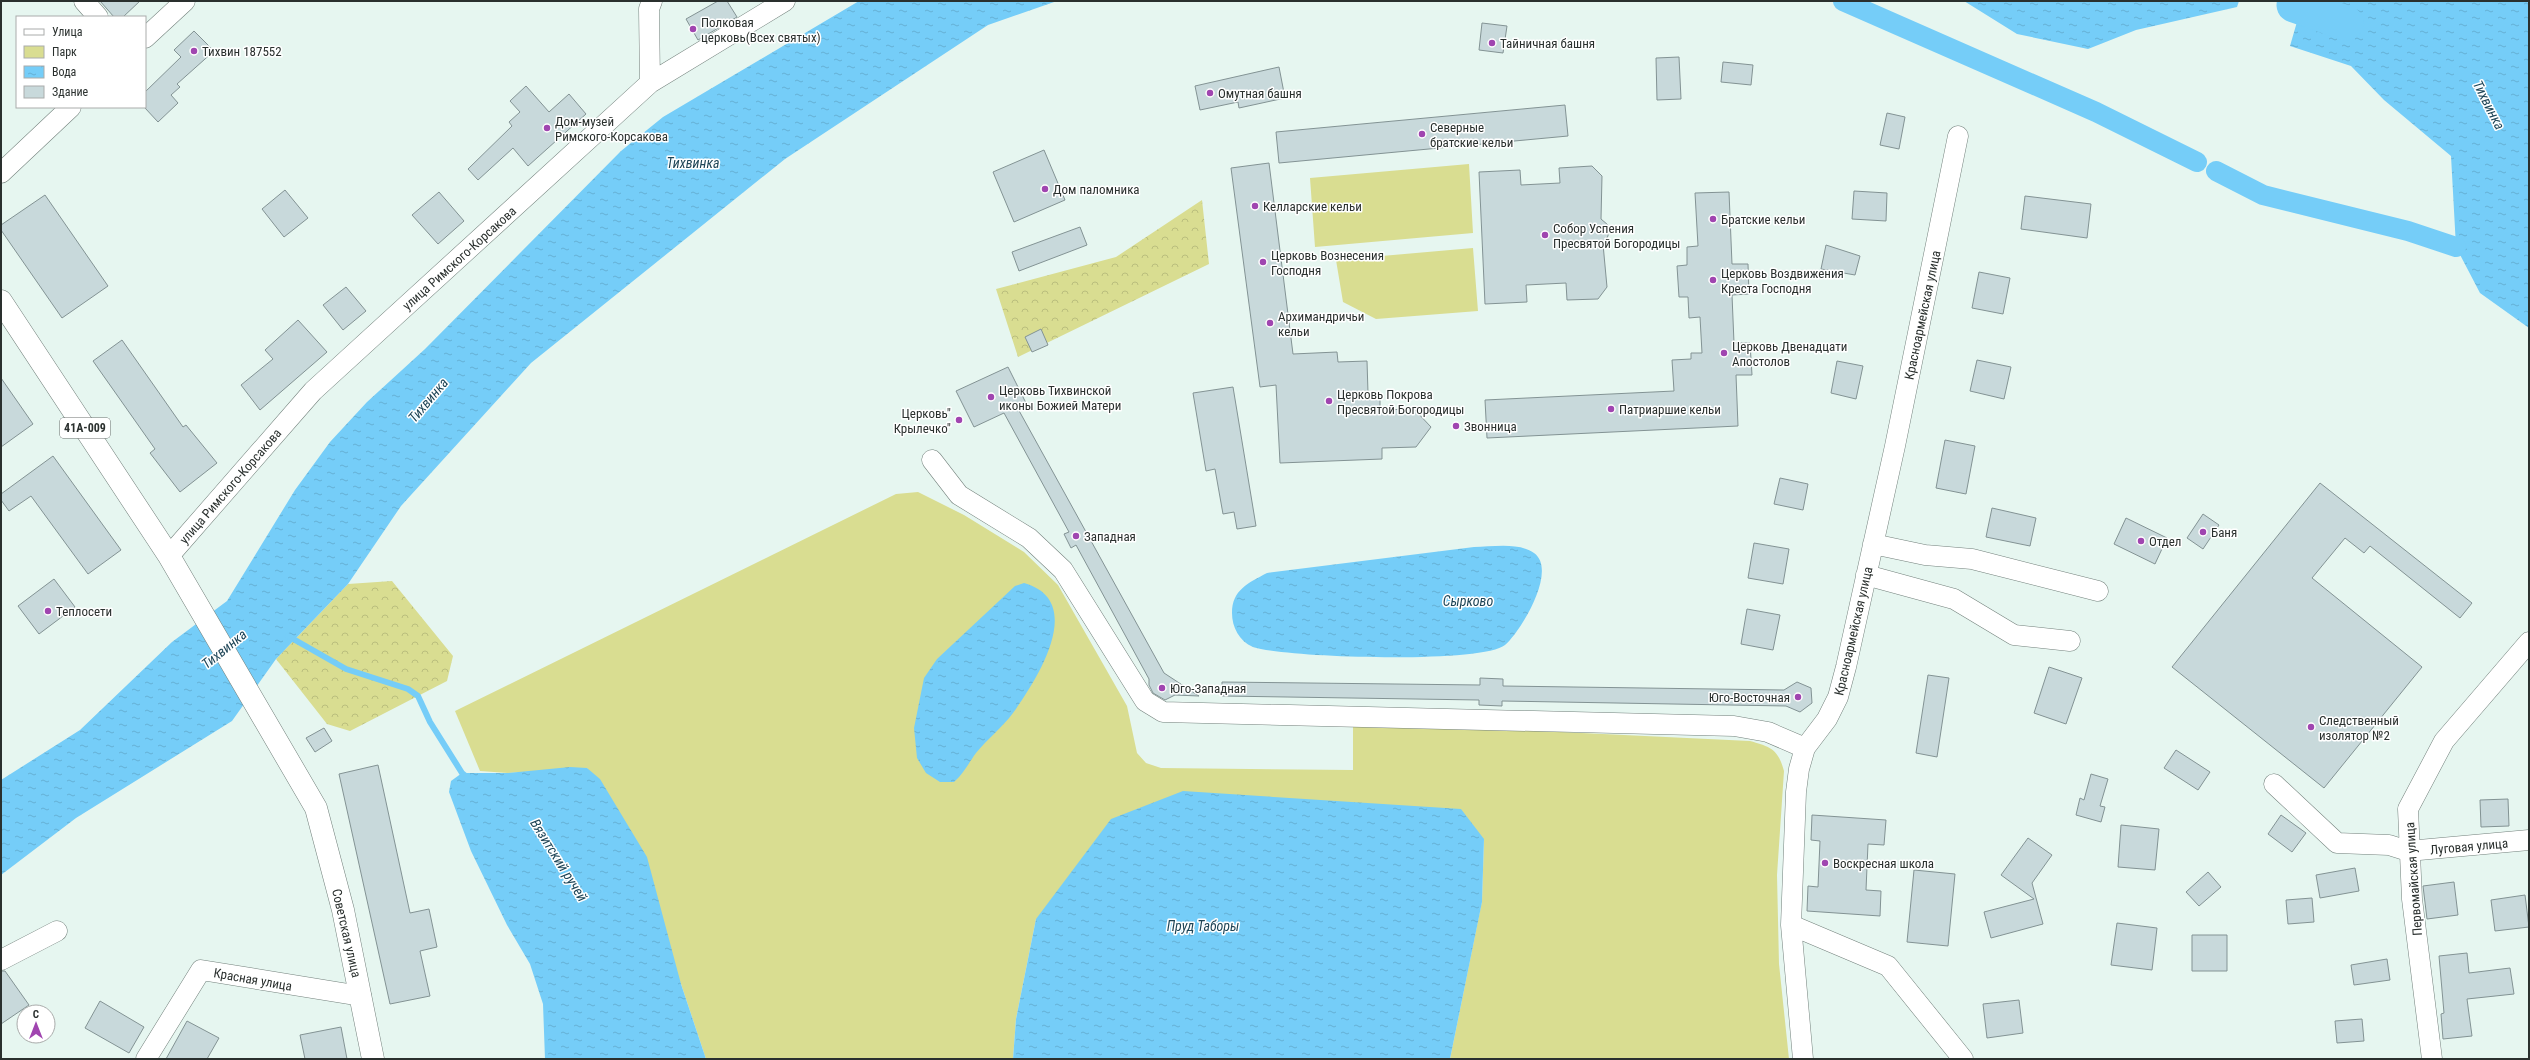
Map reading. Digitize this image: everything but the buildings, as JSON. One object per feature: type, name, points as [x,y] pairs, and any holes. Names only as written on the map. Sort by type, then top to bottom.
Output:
[{"type":"main road","name":"41А-009","points":[[1,301],[169,556]]},
{"type":"main road","name":"Советская улица","points":[[169,556],[316,808],[343,910],[373,1059]]},
{"type":"street","points":[[84,1],[97,16]]},
{"type":"street","points":[[146,37],[185,1]]},
{"type":"street","points":[[650,83],[649,9],[652,1]]},
{"type":"street","name":"улица Римского-Корсакова","points":[[169,556],[313,391],[650,83],[785,1]]},
{"type":"street","points":[[1,173],[70,108]]},
{"type":"street","name":"Красноармейская улица","points":[[1803,1059],[1791,925],[1796,792],[1805,748],[1827,719],[1838,697],[1873,544],[1958,136]]},
{"type":"street","points":[[932,460],[959,495],[1029,538],[1063,570],[1145,701],[1163,712],[1734,726],[1768,732],[1805,748]]},
{"type":"street","points":[[1873,544],[1925,555],[1972,559],[2098,591]]},
{"type":"street","points":[[1866,575],[1954,599],[2014,635],[2070,640]]},
{"type":"street","name":"Первомайская улица","points":[[2432,1059],[2408,851],[2408,809],[2444,741],[2529,642]]},
{"type":"street","points":[[2274,784],[2337,843],[2389,845],[2408,851]]},
{"type":"street","name":"Луговая улица","points":[[2408,851],[2529,840]]},
{"type":"street","points":[[1791,925],[1888,966],[1963,1059]]},
{"type":"street","points":[[1,960],[57,931]]},
{"type":"street","name":"Красная улица","points":[[146,1059],[201,970],[361,996]]},
{"type":"green space","points":[[1469,164],[1473,233],[1315,247],[1310,178]]},
{"type":"green space","points":[[1202,200],[1209,264],[1018,357],[996,289],[1116,257]]},
{"type":"green space","points":[[1473,248],[1478,311],[1376,319],[1343,302],[1336,260]]},
{"type":"green space","points":[[918,492],[964,515],[1024,552],[1058,585],[1127,706],[1137,753],[1146,763],[1161,768],[1353,770],[1353,722],[1750,741],[1773,750],[1779,758],[1784,771],[1777,875],[1779,964],[1789,1059],[1450,1059],[1482,901],[1484,839],[1036,919],[1016,1019],[1013,1059],[706,1059],[681,984],[587,768],[508,773],[480,771],[455,711],[896,494]]},
{"type":"green space","points":[[392,581],[453,656],[447,681],[350,731],[327,724],[276,659],[348,584]]},
{"type":"water","name":"Тихвинка","points":[[859,1],[1057,1],[988,25],[785,159],[531,363],[401,506],[348,584],[276,659],[232,721],[76,818],[1,875],[1,780],[80,730],[172,642],[227,601],[295,490],[330,442],[367,402],[425,349],[621,151],[663,117]]},
{"type":"water","points":[[1964,1],[2239,1],[2237,7],[2136,30],[2088,49],[2017,34]]},
{"type":"water","name":"Тихвинка","points":[[2303,1],[2526,1],[2529,3],[2529,328],[2480,293],[2456,247],[2451,156],[2384,100],[2351,66],[2290,46]]},
{"type":"water","name":"Сырково","points":[[1513,546],[1528,550],[1534,553],[1540,561],[1542,573],[1540,586],[1528,614],[1520,627],[1505,645],[1489,651],[1460,655],[1382,657],[1303,654],[1272,651],[1253,647],[1248,644],[1237,633],[1233,623],[1233,605],[1238,593],[1242,588],[1267,573],[1474,547]]},
{"type":"water","points":[[1024,583],[1043,592],[1053,606],[1055,624],[1051,643],[1043,663],[1023,699],[1013,713],[980,748],[961,775],[954,782],[940,782],[926,773],[917,758],[914,728],[924,678],[937,659],[1015,586]]},
{"type":"water","name":"Вязитский ручей","points":[[570,767],[587,768],[600,779],[647,857],[681,984],[706,1059],[545,1059],[543,1004],[530,964],[507,925],[471,851],[449,792],[451,781],[462,773],[508,773]]},
{"type":"water","name":"Пруд Таборы","points":[[1183,791],[1461,809],[1484,839],[1482,902],[1450,1059],[1013,1059],[1016,1019],[1036,919],[1111,819]]},
{"type":"waterway","points":[[1843,1],[2096,112],[2197,162]]},
{"type":"waterway","name":"Тихвинка","points":[[2294,5],[2346,23]]},
{"type":"waterway","points":[[2216,171],[2263,195],[2408,231],[2456,247]]},
{"type":"waterway","points":[[288,636],[346,669],[408,689],[418,696],[430,722],[462,773],[468,778]]},
{"type":"place","name":"Полковая церковь(Всех святых)","points":[[693,29]]},
{"type":"place","name":"Тайничная башня","points":[[1492,43]]},
{"type":"place","name":"Тихвин 187552","points":[[194,51]]},
{"type":"place","name":"Омутная башня","points":[[1210,93]]},
{"type":"place","name":"Дом-музей Римского-Корсакова","points":[[547,128]]},
{"type":"place","name":"Северные братские кельи","points":[[1422,134]]},
{"type":"place","name":"Дом паломника","points":[[1045,189]]},
{"type":"place","name":"Келларские кельи","points":[[1255,206]]},
{"type":"place","name":"Братские кельи","points":[[1713,219]]},
{"type":"place","name":"Собор Успения Пресвятой Богородицы","points":[[1545,235]]},
{"type":"place","name":"Церковь Вознесения Господня","points":[[1263,262]]},
{"type":"place","name":"Церковь Воздвижения Креста Господня","points":[[1713,280]]},
{"type":"place","name":"Архимандричьи кельи","points":[[1270,323]]},
{"type":"place","name":"Церковь Двенадцати Апостолов","points":[[1724,353]]},
{"type":"place","name":"Церковь Тихвинской иконы Божией Матери","points":[[991,397]]},
{"type":"place","name":"Церковь Покрова Пресвятой Богородицы","points":[[1329,401]]},
{"type":"place","name":"Патриаршие кельи","points":[[1611,409]]},
{"type":"place","name":"Церковь\" Крылечко\"","points":[[959,420]]},
{"type":"place","name":"Звонница","points":[[1456,426]]},
{"type":"place","name":"Баня","points":[[2203,532]]},
{"type":"place","name":"Западная","points":[[1076,536]]},
{"type":"place","name":"Отдел","points":[[2141,541]]},
{"type":"place","name":"Теплосети","points":[[48,611]]},
{"type":"place","name":"Юго-Западная","points":[[1162,688]]},
{"type":"place","name":"Юго-Восточная","points":[[1798,697]]},
{"type":"place","name":"Следственный изолятор №2","points":[[2311,727]]},
{"type":"place","name":"Воскресная школа","points":[[1825,863]]}]
